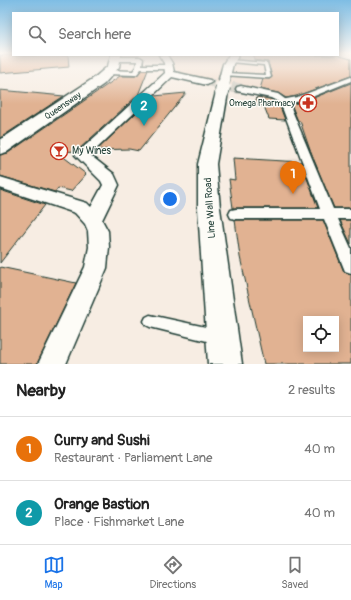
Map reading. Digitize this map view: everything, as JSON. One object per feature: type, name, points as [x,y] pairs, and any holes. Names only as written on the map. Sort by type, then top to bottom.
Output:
[{"type":"main road","name":"Queensway","points":[[0,148],[99,81],[107,70]]},
{"type":"street","points":[[129,70],[135,73],[137,70]]},
{"type":"street","points":[[93,220],[111,185],[108,178],[82,155],[169,70],[274,96],[284,102],[328,213],[351,266]]},
{"type":"street","name":"Line Wall Road","points":[[225,364],[209,208],[207,164],[224,83],[228,70]]},
{"type":"street","points":[[284,102],[299,99],[351,79]]},
{"type":"street","points":[[0,182],[81,208],[93,220],[98,231],[99,247],[96,268],[52,364]]},
{"type":"street","points":[[236,214],[351,214]]},
{"type":"lane","points":[[224,83],[269,77],[267,70]]},
{"type":"lane","points":[[150,321],[222,338]]},
{"type":"shaded area","points":[[176,70],[351,70],[351,87],[319,100],[276,94],[191,77]]},
{"type":"building","points":[[0,70],[35,70],[0,73]]},
{"type":"building","points":[[142,70],[148,70],[138,95],[77,151],[57,152],[86,174],[71,191],[58,188],[55,192],[0,176],[0,155],[8,153],[120,76],[136,76]]},
{"type":"building","points":[[270,70],[351,70],[351,76],[297,96],[286,98],[278,93],[260,89],[263,79],[270,79],[272,77]]},
{"type":"building","points":[[351,83],[351,208],[334,208],[311,153],[300,121],[298,121],[291,104],[303,102]]},
{"type":"building","points":[[0,90],[64,96],[0,138]]},
{"type":"building","points":[[186,93],[139,151],[129,149],[97,150],[154,96]]},
{"type":"building","points":[[257,97],[270,99],[279,104],[285,120],[269,119],[264,106],[254,105]]},
{"type":"building","points":[[233,158],[301,162],[318,208],[233,208],[229,179],[235,180]]},
{"type":"building","points":[[0,190],[45,205],[0,263]]},
{"type":"building","points":[[235,220],[323,220],[344,272],[351,274],[351,364],[264,364],[240,257]]},
{"type":"building","points":[[340,220],[351,220],[351,244]]},
{"type":"building","points":[[0,267],[76,283],[37,364],[0,364]]},
{"type":"tunnel","points":[[207,82],[232,87]]},
{"type":"tunnel","points":[[232,87],[237,88]]},
{"type":"tunnel","points":[[232,87],[241,89]]},
{"type":"place","name":"Omega Pharmacy","points":[[308,103]]},
{"type":"place","name":"Orange Bastion","points":[[144,126]]},
{"type":"place","name":"My Wines","points":[[59,151]]},
{"type":"place","name":"Curry and Sushi","points":[[293,194]]}]
